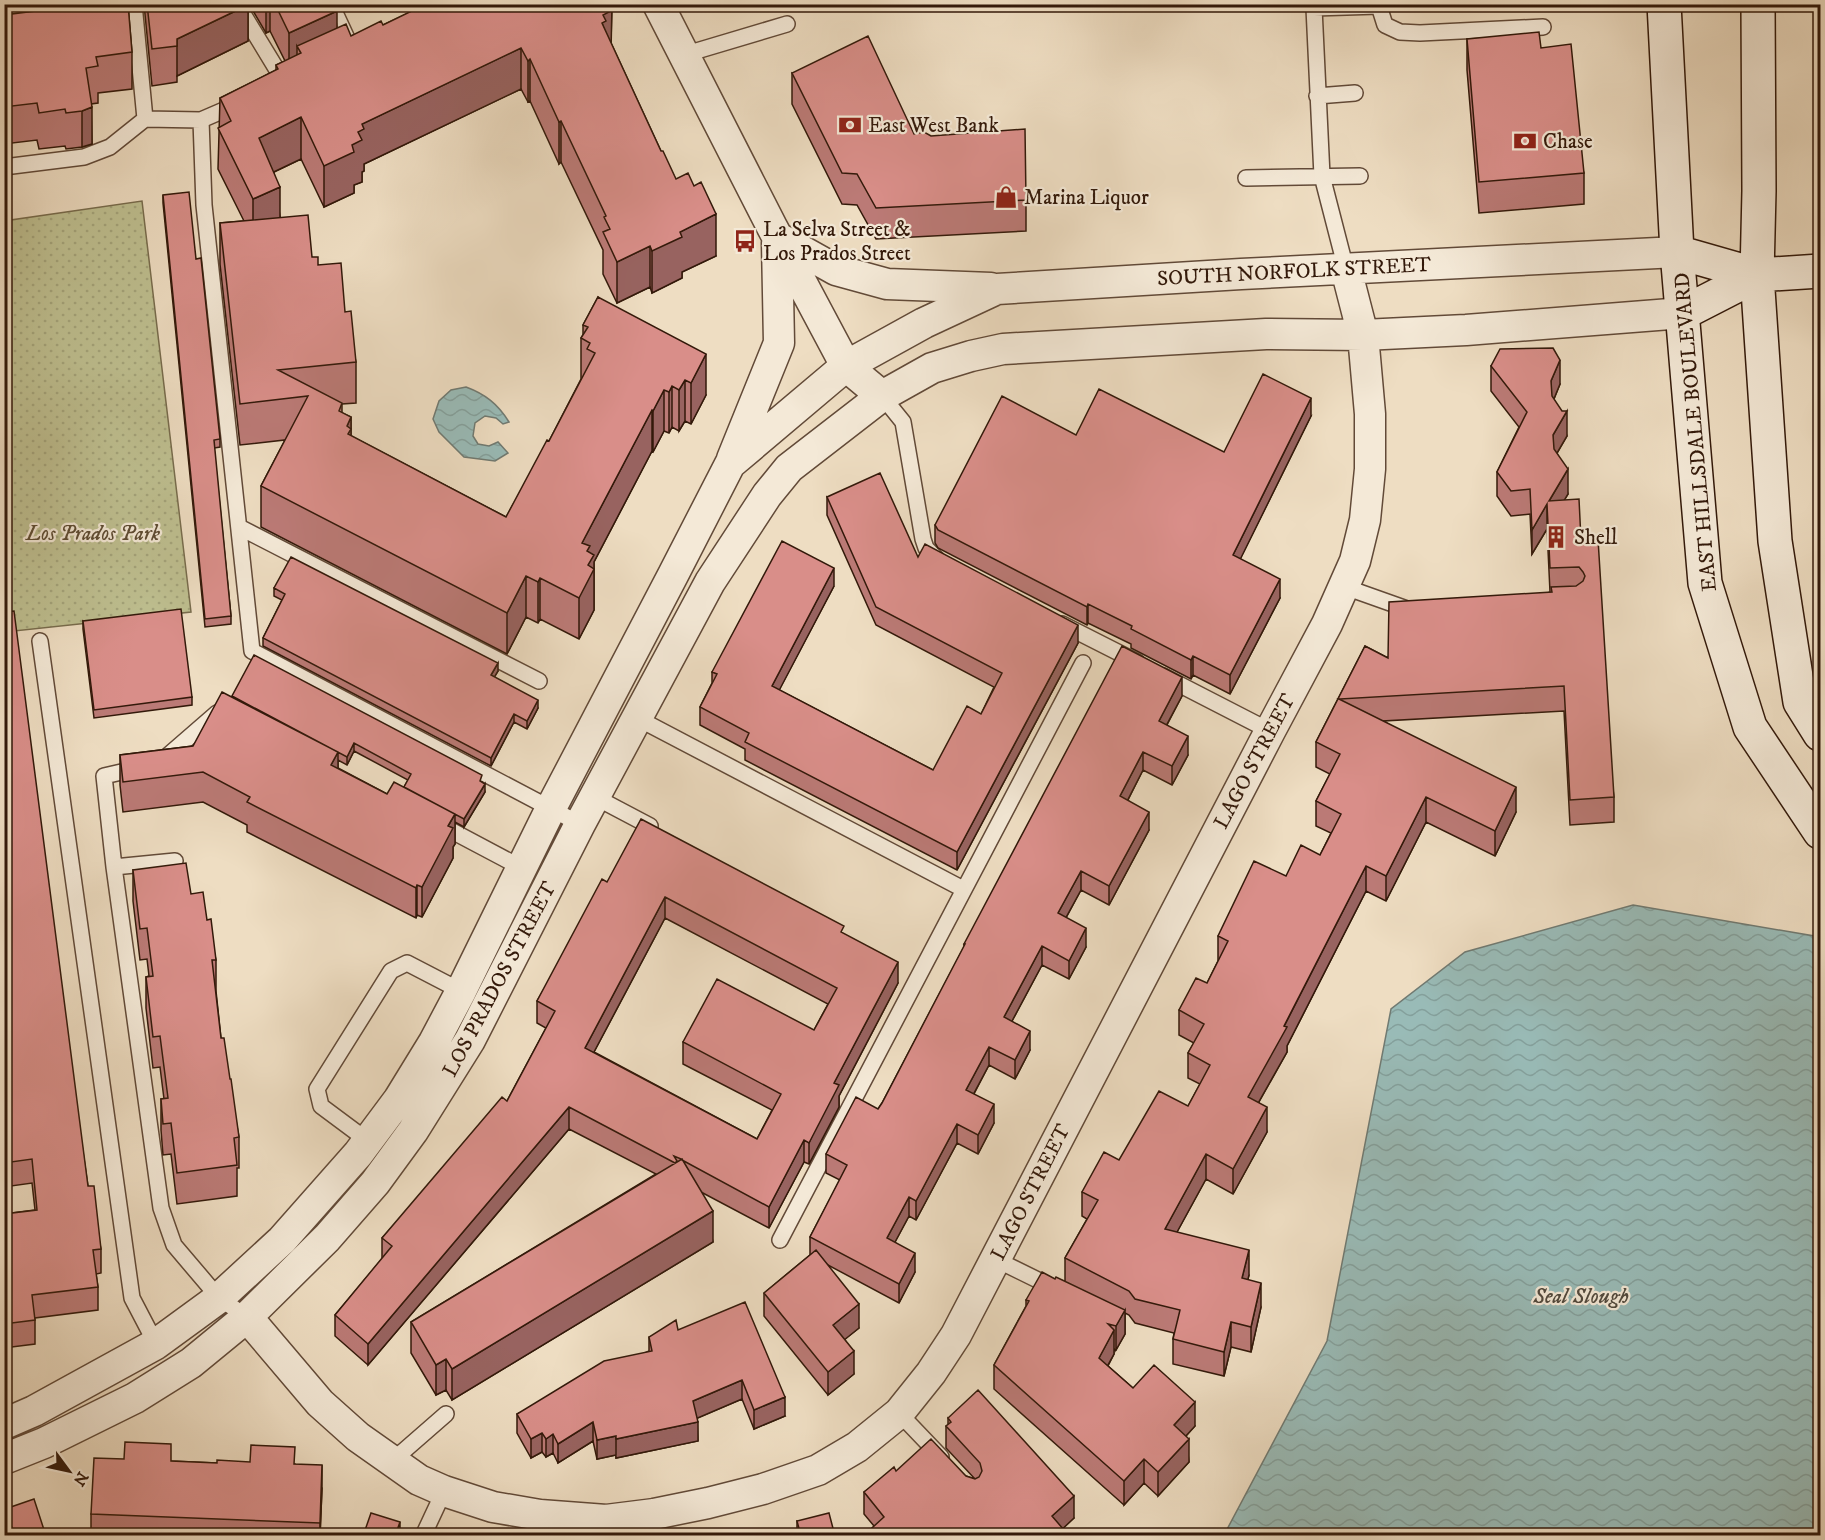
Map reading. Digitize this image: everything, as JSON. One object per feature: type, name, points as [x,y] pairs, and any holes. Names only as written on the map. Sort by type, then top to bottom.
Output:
[{"type":"main road","name":"EAST HILLSDALE BOULEVARD","points":[[1664,4],[1677,252],[1705,583],[1750,728],[1821,832]]},
{"type":"main road","points":[[1758,4],[1757,275],[1775,541],[1800,702],[1821,734]]},
{"type":"main road","name":"SOUTH NORFOLK STREET","points":[[1677,252],[1757,275],[1821,271]]},
{"type":"main road","name":"SOUTH NORFOLK STREET","points":[[1683,314],[1757,275]]},
{"type":"street","points":[[658,4],[846,366],[882,396]]},
{"type":"street","points":[[777,237],[836,270],[887,284],[997,289]]},
{"type":"street","points":[[730,464],[779,344],[777,237]]},
{"type":"street","name":"SOUTH NORFOLK STREET","points":[[846,366],[924,323],[997,289],[1677,252]]},
{"type":"street","name":"LAGO STREET","points":[[247,1317],[320,1404],[391,1462],[419,1480],[444,1491],[493,1508],[540,1515],[606,1520],[654,1514],[752,1492],[818,1470],[857,1447],[899,1413],[932,1373],[956,1335],[1345,587],[1355,561],[1365,520],[1370,470],[1370,414],[1363,335],[1346,269]]},
{"type":"street","name":"SOUTH NORFOLK STREET","points":[[882,396],[932,368],[1003,349],[1266,334],[1363,335],[1683,314]]},
{"type":"street","name":"LOS PRADOS STREET","points":[[4,1424],[34,1411],[156,1344],[219,1298],[282,1240],[328,1190],[368,1141],[399,1099],[434,1042],[551,808],[730,464],[846,366]]},
{"type":"street","name":"LOS PRADOS STREET","points":[[4,1459],[44,1443],[135,1398],[191,1363],[247,1317],[327,1238],[375,1183],[413,1131],[470,1040],[580,824],[710,582],[767,495],[789,468],[882,396]]},
{"type":"lane","points":[[134,4],[145,119]]},
{"type":"lane","points":[[237,4],[285,83]]},
{"type":"lane","points":[[331,4],[353,51]]},
{"type":"lane","points":[[1346,269],[1322,176],[1314,8],[1379,6],[1385,25],[1400,32],[1543,27]]},
{"type":"lane","points":[[683,55],[787,24]]},
{"type":"lane","points":[[1317,96],[1355,93]]},
{"type":"lane","points":[[4,167],[84,157],[110,147],[145,119],[201,120],[254,97]]},
{"type":"lane","points":[[201,120],[204,206],[252,651],[580,824]]},
{"type":"lane","points":[[1246,178],[1360,176]]},
{"type":"lane","points":[[882,396],[903,423],[926,548],[932,556],[951,567]]},
{"type":"lane","points":[[239,527],[539,681]]},
{"type":"lane","points":[[1345,587],[1406,609],[1417,609]]},
{"type":"lane","points":[[1047,616],[1270,731]]},
{"type":"lane","points":[[40,641],[132,1298],[156,1344]]},
{"type":"lane","points":[[780,1240],[1083,663]]},
{"type":"lane","points":[[234,716],[224,711],[218,713],[161,762],[104,776],[114,867],[161,1208],[174,1245],[219,1298],[247,1317]]},
{"type":"lane","points":[[637,718],[963,889]]},
{"type":"lane","points":[[595,797],[650,826]]},
{"type":"lane","points":[[422,816],[522,868]]},
{"type":"lane","points":[[114,867],[175,861]]},
{"type":"lane","points":[[368,1141],[321,1106],[317,1089],[391,971],[407,963],[461,991]]},
{"type":"lane","points":[[995,1258],[1065,1294]]},
{"type":"lane","points":[[899,1413],[948,1465]]},
{"type":"lane","points":[[391,1462],[446,1414]]},
{"type":"lane","points":[[423,1536],[444,1491]]},
{"type":"green space","name":"Los Prados Park","points":[[142,201],[191,612],[5,632],[4,221]]},
{"type":"water","points":[[466,387],[491,400],[509,422],[503,424],[496,418],[485,416],[475,423],[473,436],[478,444],[489,446],[498,442],[508,453],[495,461],[464,457],[439,432],[433,419],[439,401],[451,390]]},
{"type":"water","name":"Seal Slough","points":[[1633,905],[1820,937],[1820,1535],[1224,1535],[1327,1341],[1391,1009],[1465,952]]},
{"type":"building","points":[[42,4],[128,4],[132,52],[96,57],[98,66],[86,68],[92,107],[66,113],[65,109],[39,113],[37,103],[4,107],[4,15],[43,10]]},
{"type":"building","points":[[147,4],[248,5],[177,39],[177,46],[152,49]]},
{"type":"building","points":[[275,4],[334,4],[337,11],[289,33]]},
{"type":"building","points":[[426,4],[608,4],[611,11],[603,15],[606,21],[602,23],[661,151],[676,179],[688,173],[694,186],[701,182],[716,214],[680,232],[682,237],[652,251],[650,246],[617,262],[603,232],[610,229],[604,217],[606,216],[530,59],[528,61],[521,48],[362,124],[364,129],[358,132],[362,140],[352,145],[354,152],[324,166],[301,117],[259,138],[280,187],[253,199],[218,128],[231,121],[220,98],[278,69],[276,65],[301,53],[297,46],[346,24],[351,36],[381,21],[383,25]]},
{"type":"building","name":"Chase","points":[[1539,32],[1541,48],[1571,44],[1584,173],[1479,182],[1467,39]]},
{"type":"building","points":[[868,36],[914,134],[924,132],[931,136],[1025,129],[1026,200],[876,208],[857,174],[842,173],[792,73]]},
{"type":"building","points":[[189,192],[196,259],[201,258],[220,439],[214,440],[231,616],[205,619],[163,195]]},
{"type":"building","points":[[308,215],[312,257],[318,257],[318,265],[341,263],[345,312],[351,311],[356,362],[278,370],[342,403],[339,411],[351,417],[347,426],[351,429],[348,434],[506,517],[595,353],[587,349],[590,343],[581,338],[588,327],[583,325],[598,297],[706,354],[691,383],[685,380],[679,390],[672,386],[669,392],[664,390],[582,543],[590,546],[587,551],[594,555],[588,565],[594,569],[579,598],[540,578],[538,582],[526,576],[507,613],[261,486],[308,396],[240,404],[220,223]]},
{"type":"building","points":[[1553,348],[1560,360],[1551,381],[1552,396],[1562,411],[1567,411],[1553,435],[1554,449],[1568,469],[1549,501],[1579,499],[1581,540],[1598,539],[1614,797],[1570,800],[1564,686],[1339,699],[1516,787],[1495,831],[1426,797],[1386,876],[1366,866],[1284,1026],[1287,1027],[1248,1097],[1267,1107],[1233,1169],[1206,1154],[1165,1229],[1249,1250],[1242,1278],[1261,1283],[1251,1327],[1231,1322],[1224,1352],[1173,1339],[1180,1310],[1135,1299],[1129,1291],[1065,1258],[1098,1200],[1082,1192],[1104,1152],[1119,1160],[1159,1091],[1188,1106],[1210,1065],[1188,1053],[1204,1024],[1179,1010],[1196,978],[1207,983],[1228,941],[1218,936],[1254,861],[1286,876],[1301,845],[1320,855],[1341,814],[1316,801],[1340,754],[1316,742],[1365,646],[1388,658],[1389,602],[1552,592],[1551,587],[1576,586],[1583,581],[1585,576],[1579,567],[1550,568],[1547,504],[1532,530],[1530,489],[1511,491],[1497,472],[1527,412],[1491,366],[1500,349]]},
{"type":"building","points":[[1263,374],[1311,398],[1233,555],[1280,579],[1230,675],[1193,656],[1191,660],[1131,629],[1132,626],[1088,604],[1087,607],[938,530],[935,525],[1002,396],[1076,435],[1099,389],[1224,452]]},
{"type":"building","points":[[880,473],[918,557],[925,544],[1078,625],[957,852],[745,742],[749,733],[700,707],[717,674],[712,672],[782,541],[834,568],[772,686],[933,770],[967,706],[981,714],[1002,673],[876,607],[827,497]]},
{"type":"building","points":[[291,557],[498,663],[491,675],[538,700],[527,721],[514,714],[491,758],[263,638],[285,594],[274,588]]},
{"type":"building","points":[[181,609],[192,697],[94,710],[83,621]]},
{"type":"building","points":[[14,611],[88,1186],[94,1186],[101,1249],[93,1250],[98,1287],[32,1295],[35,1320],[4,1324],[4,1214],[37,1210],[32,1159],[4,1163],[4,612]]},
{"type":"building","points":[[1122,646],[1182,677],[1159,721],[1188,736],[1172,766],[1143,752],[1120,796],[1149,812],[1109,886],[1081,871],[1058,913],[1086,928],[1069,961],[1042,946],[1004,1017],[1030,1031],[1015,1060],[989,1047],[966,1090],[994,1104],[978,1135],[957,1124],[916,1201],[909,1197],[887,1238],[915,1253],[899,1284],[810,1237],[847,1165],[826,1154],[856,1097],[878,1109],[882,1103]]},
{"type":"building","points":[[254,655],[482,775],[480,781],[485,784],[464,819],[404,787],[411,774],[354,743],[347,757],[232,696]]},
{"type":"building","points":[[222,692],[338,752],[331,765],[387,794],[394,782],[455,814],[448,826],[453,828],[422,887],[417,885],[416,888],[247,802],[250,797],[203,772],[123,782],[120,755],[193,746]]},
{"type":"building","points":[[641,819],[844,926],[841,932],[898,962],[834,1083],[839,1085],[809,1143],[804,1140],[769,1207],[682,1159],[674,1156],[677,1161],[675,1163],[569,1107],[368,1344],[335,1315],[392,1246],[382,1238],[502,1097],[507,1101],[555,1011],[537,1001],[602,879],[607,882]],"holes":[[[665,897],[837,988],[814,1030],[717,979],[683,1042],[781,1094],[757,1139],[585,1048]]]},
{"type":"building","points":[[186,863],[191,894],[203,892],[207,920],[211,919],[216,960],[212,960],[221,1038],[224,1038],[239,1137],[234,1138],[237,1165],[177,1173],[171,1123],[163,1124],[161,1099],[168,1098],[160,1036],[153,1037],[146,977],[153,976],[147,928],[140,929],[133,870]]},
{"type":"building","points":[[682,1159],[713,1211],[452,1369],[446,1359],[436,1365],[411,1322]]},
{"type":"building","points":[[816,1250],[859,1304],[833,1325],[854,1351],[828,1372],[764,1293]]},
{"type":"building","points":[[1042,1272],[1125,1310],[1116,1326],[1108,1324],[1114,1330],[1099,1358],[1133,1388],[1154,1365],[1195,1402],[1174,1425],[1189,1439],[1158,1472],[1144,1459],[1124,1481],[994,1365]]},
{"type":"building","points":[[745,1302],[785,1397],[754,1410],[742,1380],[693,1401],[698,1422],[616,1439],[616,1436],[597,1440],[593,1422],[558,1444],[553,1434],[546,1439],[542,1433],[531,1439],[517,1414],[604,1361],[652,1351],[649,1337],[676,1320],[678,1330]]},
{"type":"building","points":[[978,1390],[1074,1496],[1052,1516],[1064,1530],[1057,1536],[863,1536],[884,1517],[864,1492],[894,1467],[896,1471],[931,1439],[966,1476],[975,1479],[979,1477],[982,1471],[980,1463],[946,1426],[951,1422],[948,1418]]},
{"type":"building","points":[[125,1442],[171,1444],[171,1461],[217,1463],[217,1460],[250,1462],[251,1445],[295,1447],[294,1464],[322,1465],[320,1523],[91,1514],[94,1458],[124,1459]]},
{"type":"building","points":[[34,1499],[46,1536],[15,1536],[5,1509]]},
{"type":"building","points":[[371,1513],[400,1522],[395,1536],[363,1536]]},
{"type":"building","points":[[829,1513],[835,1536],[801,1536],[797,1521]]},
{"type":"building","points":[[715,1530],[716,1536],[690,1536]]},
{"type":"place","name":"East West Bank","points":[[850,125]]},
{"type":"place","name":"Chase","points":[[1525,141]]},
{"type":"place","name":"Marina Liquor","points":[[1006,197]]},
{"type":"place","name":"La Selva Street & Los Prados Street","points":[[745,241]]},
{"type":"place","name":"Shell","points":[[1556,537]]}]
